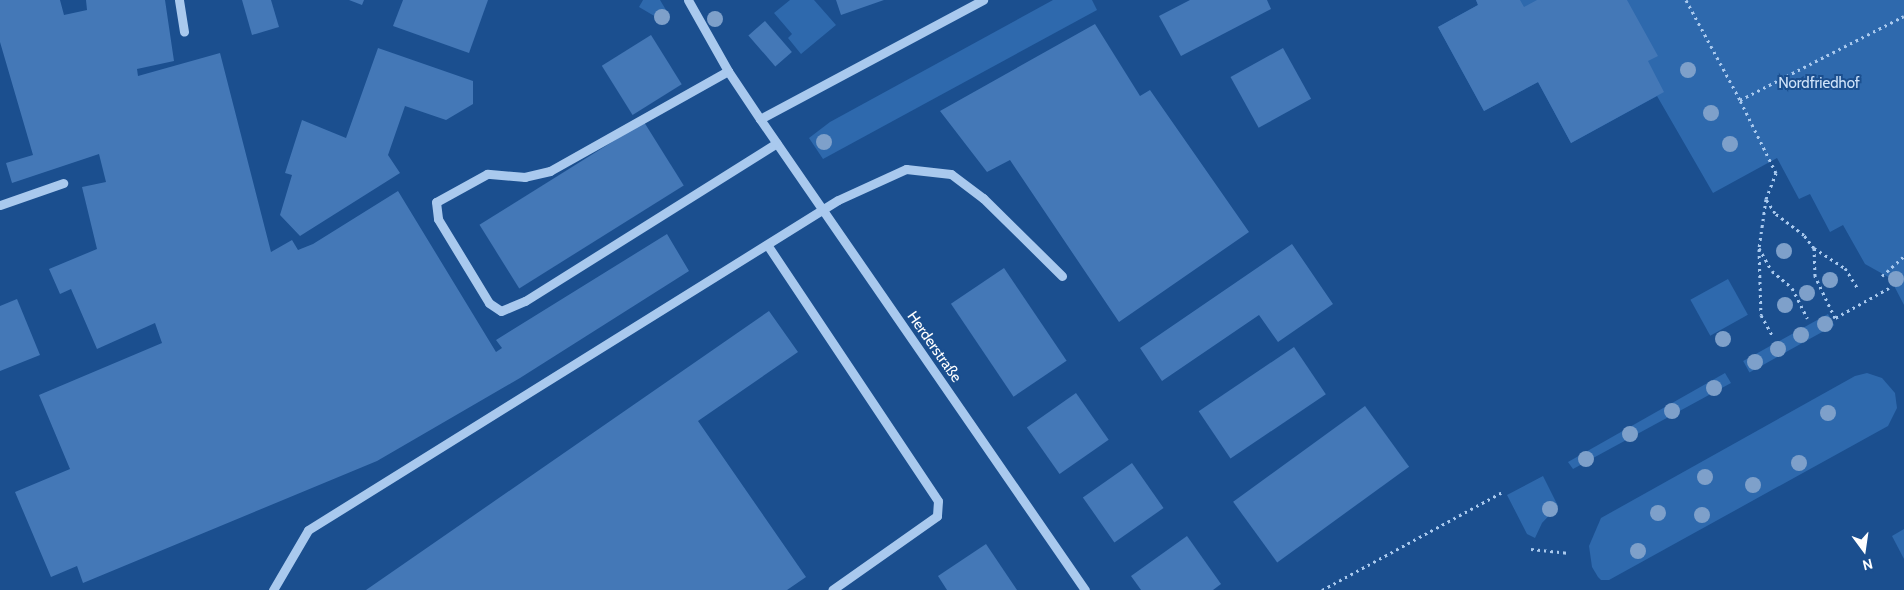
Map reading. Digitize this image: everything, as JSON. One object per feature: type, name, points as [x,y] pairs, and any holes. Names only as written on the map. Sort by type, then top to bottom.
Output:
[{"type":"street","points":[[179,0],[184,32]]},
{"type":"street","name":"Herderstraße","points":[[688,0],[728,71],[760,119],[1085,590]]},
{"type":"street","points":[[760,119],[983,0]]},
{"type":"street","points":[[728,71],[550,171],[525,177],[488,174],[436,202],[438,219],[489,303],[501,311],[525,301],[777,143]]},
{"type":"street","points":[[273,590],[308,530],[432,450],[768,246],[843,198],[906,169],[951,174],[983,198],[1062,276]]},
{"type":"street","points":[[0,205],[64,183]]},
{"type":"street","points":[[768,246],[938,501],[937,516],[832,590]]},
{"type":"path","points":[[1686,0],[1740,100],[1776,173],[1766,199],[1759,248],[1761,315],[1773,337]]},
{"type":"path","points":[[1740,100],[1904,16]]},
{"type":"path","points":[[1766,199],[1774,213],[1804,235],[1814,248],[1845,268],[1858,289]]},
{"type":"path","points":[[1759,248],[1772,270],[1792,288],[1807,318]]},
{"type":"path","points":[[1814,248],[1815,276],[1835,318],[1888,288]]},
{"type":"path","points":[[1882,276],[1904,256]]},
{"type":"path","points":[[1322,590],[1501,493]]},
{"type":"path","points":[[1532,549],[1567,553]]},
{"type":"green space","points":[[643,0],[660,0],[666,10],[656,17],[639,7]]},
{"type":"green space","points":[[790,0],[814,0],[836,25],[801,54],[788,38],[792,34],[774,13]]},
{"type":"green space","points":[[1053,0],[1092,0],[1097,10],[823,159],[809,138],[830,122]]},
{"type":"green space","name":"Nordfriedhof","points":[[1476,0],[1904,0],[1904,305],[1890,278],[1865,264],[1843,225],[1830,232],[1810,194],[1799,199],[1777,158],[1713,193],[1657,96],[1571,143],[1538,82],[1484,111],[1438,27],[1478,5]]},
{"type":"green space","points":[[1728,279],[1748,315],[1710,336],[1690,300]]},
{"type":"green space","points":[[1828,314],[1834,325],[1749,372],[1743,361]]},
{"type":"green space","points":[[1725,373],[1731,383],[1573,469],[1568,462]]},
{"type":"green space","points":[[1867,373],[1882,378],[1895,393],[1897,408],[1888,426],[1609,580],[1601,580],[1598,577],[1592,567],[1589,546],[1601,518],[1855,376]]},
{"type":"green space","points":[[1543,476],[1558,506],[1542,523],[1535,538],[1527,534],[1507,495]]},
{"type":"green space","points":[[1904,529],[1904,559],[1892,536]]},
{"type":"building","points":[[0,0],[60,0],[64,15],[87,10],[86,0],[165,0],[174,61],[137,69],[138,76],[220,53],[271,252],[292,240],[298,250],[313,244],[398,191],[496,352],[502,348],[496,340],[667,234],[689,271],[520,378],[377,461],[83,583],[77,566],[51,577],[15,492],[70,469],[39,395],[162,343],[155,323],[97,349],[71,289],[60,294],[49,269],[97,249],[82,187],[106,182],[99,154],[12,183],[6,163],[33,155],[0,42]]},
{"type":"building","points":[[242,0],[271,0],[279,27],[252,35]]},
{"type":"building","points":[[349,0],[364,0],[362,5]]},
{"type":"building","points":[[403,0],[488,0],[469,53],[393,26]]},
{"type":"building","points":[[836,0],[884,0],[841,15]]},
{"type":"building","points":[[1190,0],[1267,0],[1271,9],[1181,56],[1159,16]]},
{"type":"building","points":[[1476,0],[1520,0],[1524,7],[1537,0],[1627,0],[1658,56],[1648,61],[1664,92],[1571,143],[1538,82],[1484,111],[1438,27],[1478,5]]},
{"type":"building","points":[[765,21],[792,52],[775,66],[748,35]]},
{"type":"building","points":[[1095,24],[1140,96],[1150,90],[1249,232],[1119,322],[1010,160],[987,172],[940,111]]},
{"type":"building","points":[[651,35],[682,84],[633,115],[602,66]]},
{"type":"building","points":[[378,48],[473,81],[473,104],[446,120],[405,106],[388,155],[400,173],[300,236],[280,215],[292,175],[285,173],[302,120],[346,138]]},
{"type":"building","points":[[1283,48],[1311,99],[1259,128],[1231,77]]},
{"type":"building","points":[[644,122],[684,186],[519,288],[479,225]]},
{"type":"building","points":[[1292,244],[1333,304],[1278,342],[1259,315],[1162,381],[1140,348]]},
{"type":"building","points":[[1004,268],[1067,361],[1014,397],[951,304]]},
{"type":"building","points":[[17,299],[40,355],[0,371],[0,306]]},
{"type":"building","points":[[769,311],[798,352],[698,421],[806,577],[787,590],[366,590]]},
{"type":"building","points":[[1294,347],[1326,394],[1231,459],[1199,411]]},
{"type":"building","points":[[1076,393],[1109,440],[1060,474],[1027,427]]},
{"type":"building","points":[[1365,406],[1409,467],[1277,562],[1233,502]]},
{"type":"building","points":[[1132,463],[1164,508],[1114,542],[1083,497]]},
{"type":"building","points":[[1187,536],[1221,584],[1213,590],[1141,590],[1131,576]]},
{"type":"building","points":[[986,544],[1017,590],[947,590],[938,576]]}]
